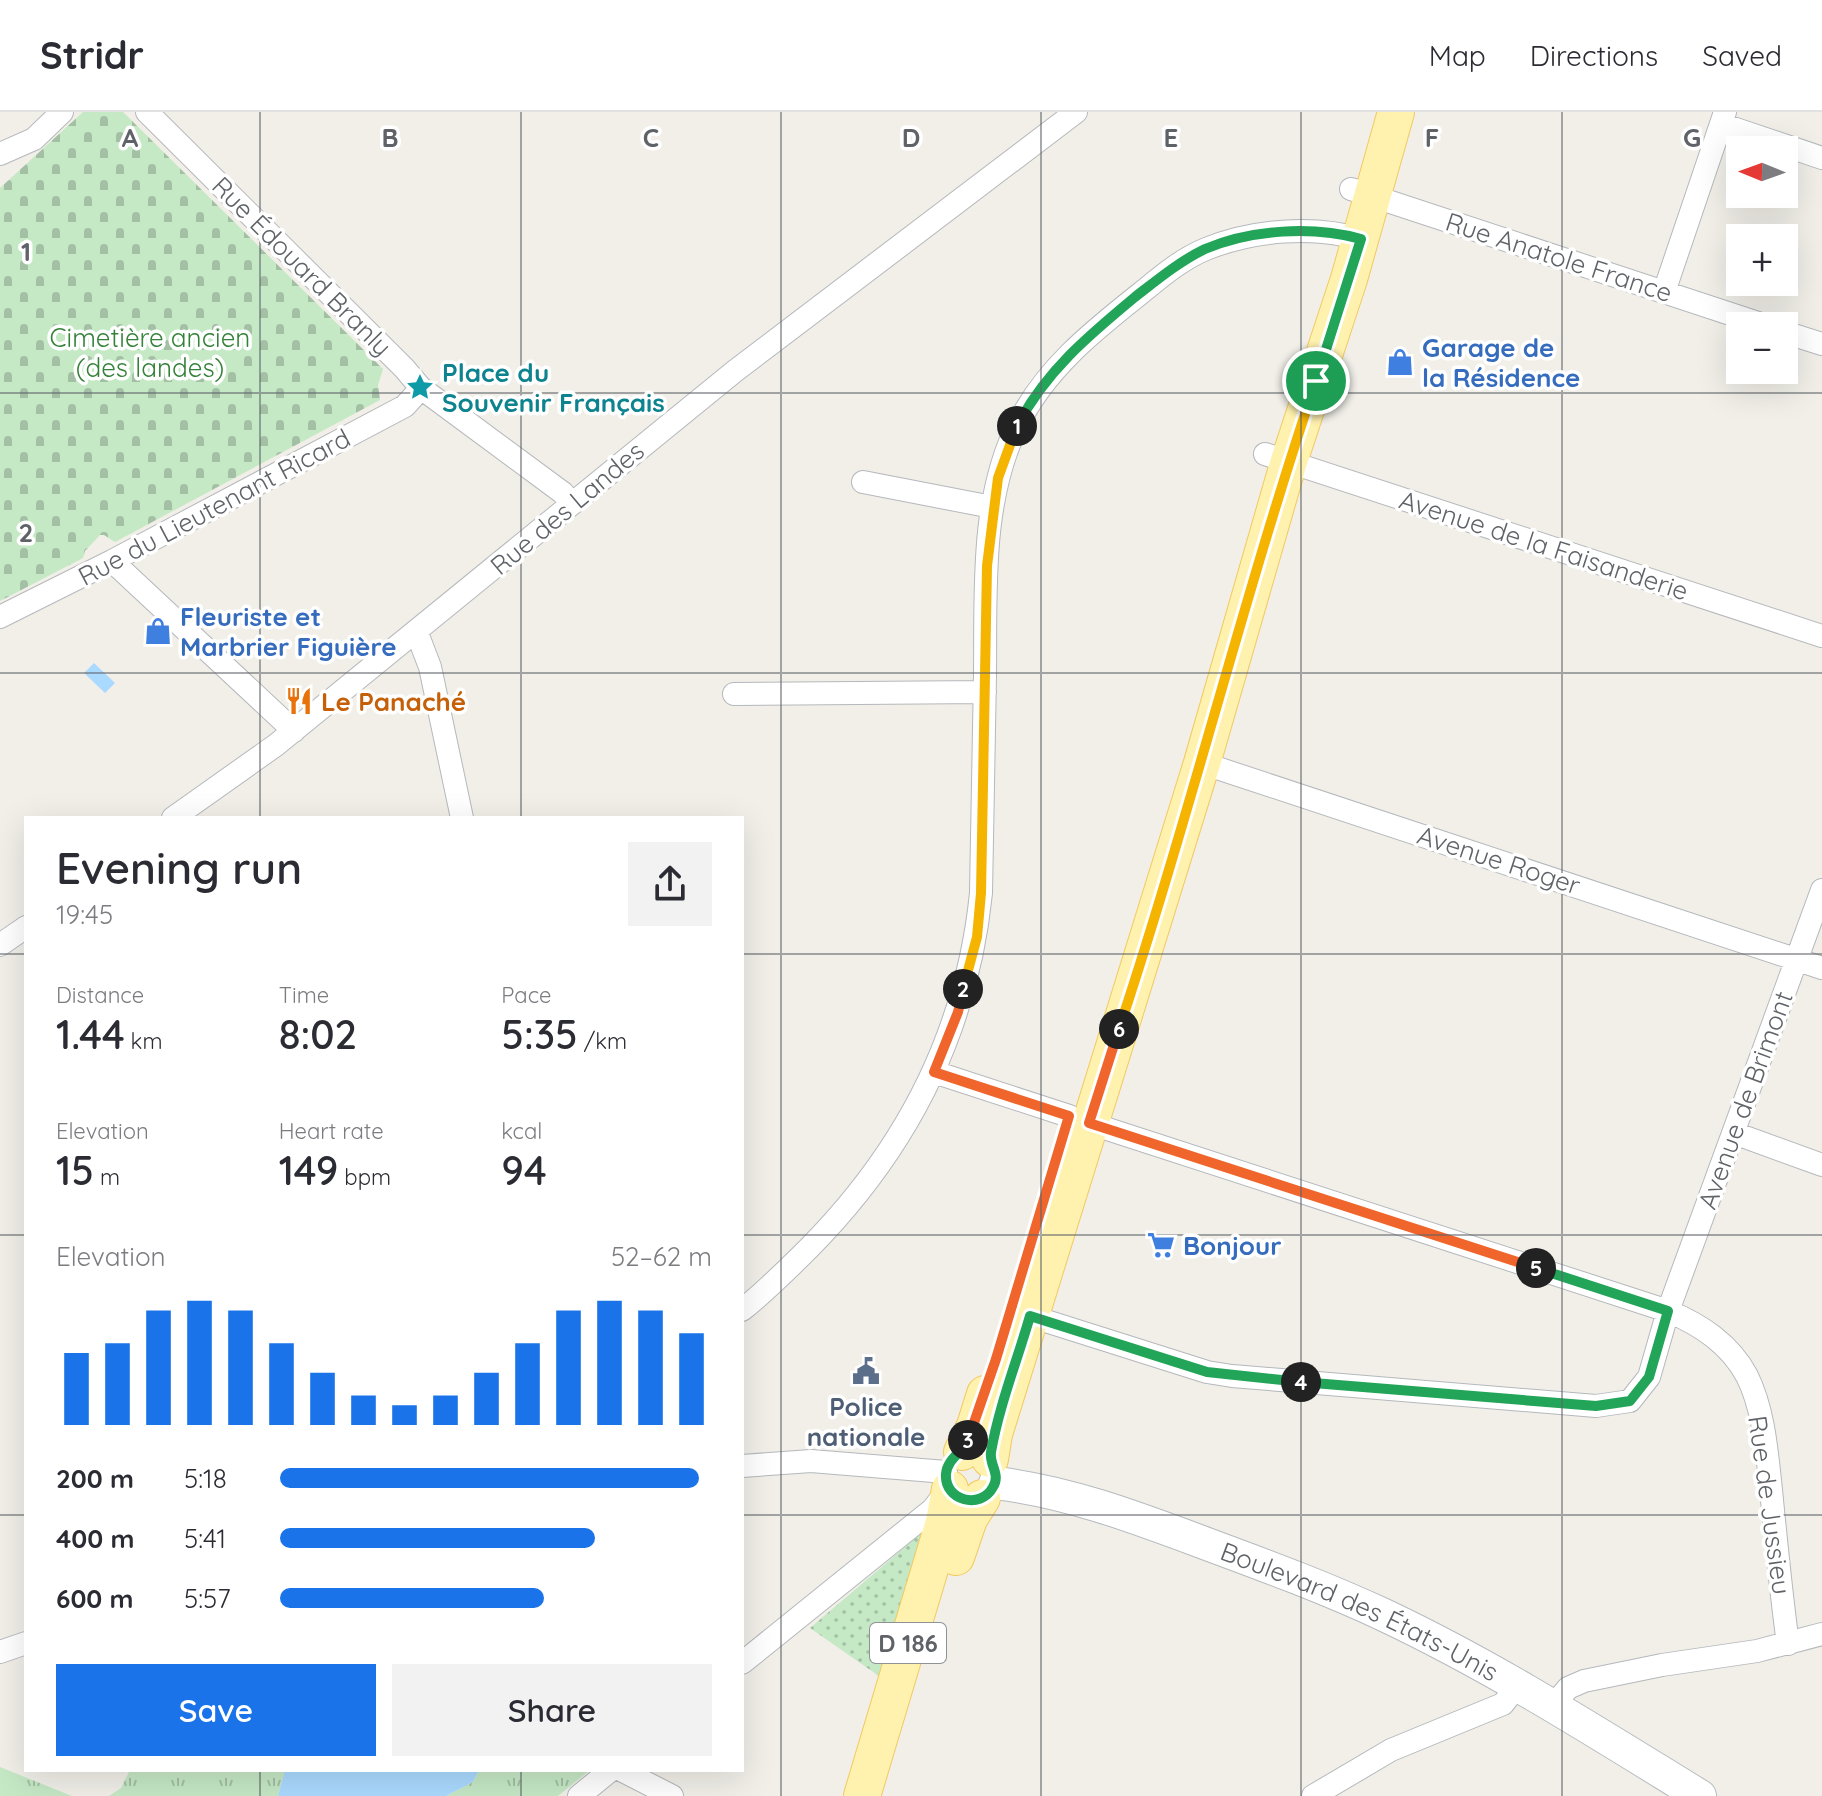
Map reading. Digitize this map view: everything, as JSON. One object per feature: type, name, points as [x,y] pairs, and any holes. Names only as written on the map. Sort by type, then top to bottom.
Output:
[{"type":"main road","name":"D 186","points":[[883,1796],[965,1528],[975,1426],[1079,1120],[1192,760],[1330,272],[1350,236],[1389,114]]},
{"type":"main road","name":"D 186","points":[[862,1796],[944,1522],[994,1434],[1030,1316],[1079,1120]]},
{"type":"street","points":[[0,154],[34,139],[62,112]]},
{"type":"street","name":"Rue Édouard Branly","points":[[147,112],[421,388],[563,493],[571,504]]},
{"type":"street","name":"Rue des Landes","points":[[176,816],[294,731],[735,371],[1076,112]]},
{"type":"street","points":[[1664,292],[1723,118],[1822,158]]},
{"type":"street","name":"Rue Anatole France","points":[[1362,193],[1726,312]]},
{"type":"street","points":[[744,1308],[777,1280],[854,1200],[895,1143],[934,1072],[958,1012],[977,937],[981,893],[987,566],[992,507],[1006,451],[1018,424],[1046,379],[1084,339],[1179,264],[1205,249],[1236,239],[1300,231],[1350,236]]},
{"type":"street","points":[[1798,336],[1822,344]]},
{"type":"street","name":"Rue du Lieutenant Ricard","points":[[0,617],[405,406],[421,388]]},
{"type":"street","name":"Avenue de la Faisanderie","points":[[1277,458],[1822,636]]},
{"type":"street","points":[[863,482],[992,507]]},
{"type":"street","points":[[112,561],[294,731]]},
{"type":"street","points":[[417,633],[430,667],[462,816]]},
{"type":"street","points":[[734,694],[985,692]]},
{"type":"street","name":"Avenue Roger","points":[[1192,760],[1822,968]]},
{"type":"street","name":"Avenue de Brimont","points":[[1030,1316],[1207,1372],[1232,1376],[1596,1406],[1630,1401],[1649,1377],[1668,1311],[1822,890]]},
{"type":"street","points":[[0,945],[24,928]]},
{"type":"street","name":"Rue de Jussieu","points":[[934,1072],[1668,1311],[1688,1319],[1715,1337],[1747,1377],[1764,1434],[1788,1644]]},
{"type":"street","points":[[1734,1133],[1822,1165]]},
{"type":"street","name":"Boulevard des États-Unis","points":[[744,1466],[811,1461],[968,1477],[1046,1489],[1162,1527],[1273,1568],[1384,1615],[1518,1685],[1700,1796]]},
{"type":"street","points":[[744,1661],[933,1509],[968,1477]]},
{"type":"street","points":[[1553,1706],[1568,1688],[1584,1681],[1788,1644],[1822,1634]]},
{"type":"street","points":[[0,1652],[24,1644]]},
{"type":"street","points":[[1313,1796],[1391,1750],[1503,1704],[1518,1685]]},
{"type":"street","points":[[579,1796],[609,1772]]},
{"type":"street","points":[[625,1772],[672,1796]]},
{"type":"green space","name":"Cimetière ancien (des landes)","points":[[83,112],[123,112],[383,369],[378,385],[380,400],[115,542],[100,535],[85,551],[83,558],[0,601],[0,188]]},
{"type":"green space","points":[[932,1524],[886,1681],[810,1628]]},
{"type":"green space","points":[[0,1767],[72,1796],[0,1796]]},
{"type":"green space","points":[[129,1772],[284,1772],[278,1796],[109,1796],[121,1788]]},
{"type":"green space","points":[[478,1772],[588,1772],[558,1796],[446,1796],[473,1782]]},
{"type":"water","points":[[94,663],[115,683],[105,693],[84,673]]},
{"type":"water","points":[[284,1772],[478,1772],[473,1782],[446,1796],[278,1796]]},
{"type":"place","name":"Garage de la Résidence","points":[[1400,362]]},
{"type":"place","name":"Place du Souvenir Français","points":[[420,387]]},
{"type":"place","name":"Fleuriste et Marbrier Figuière","points":[[158,631]]},
{"type":"place","name":"Le Panaché","points":[[299,701]]},
{"type":"place","name":"Bonjour","points":[[1161,1245]]},
{"type":"place","name":"Police nationale","points":[[866,1371]]},
{"type":"route","points":[[1300,231],[1340,233],[1361,239],[1316,381],[1260,556],[1202,763],[1089,1123],[1668,1311],[1649,1377],[1630,1401],[1596,1406],[1232,1376],[1207,1372],[1030,1316],[994,1434],[990,1459],[996,1480],[992,1490],[984,1497],[969,1501],[949,1488],[947,1467],[962,1452],[975,1426],[1069,1116],[934,1072],[958,1012],[977,937],[981,893],[987,566],[992,507],[1006,451],[1018,424],[1046,379],[1084,339],[1179,264],[1205,249],[1236,239],[1300,231]]}]
